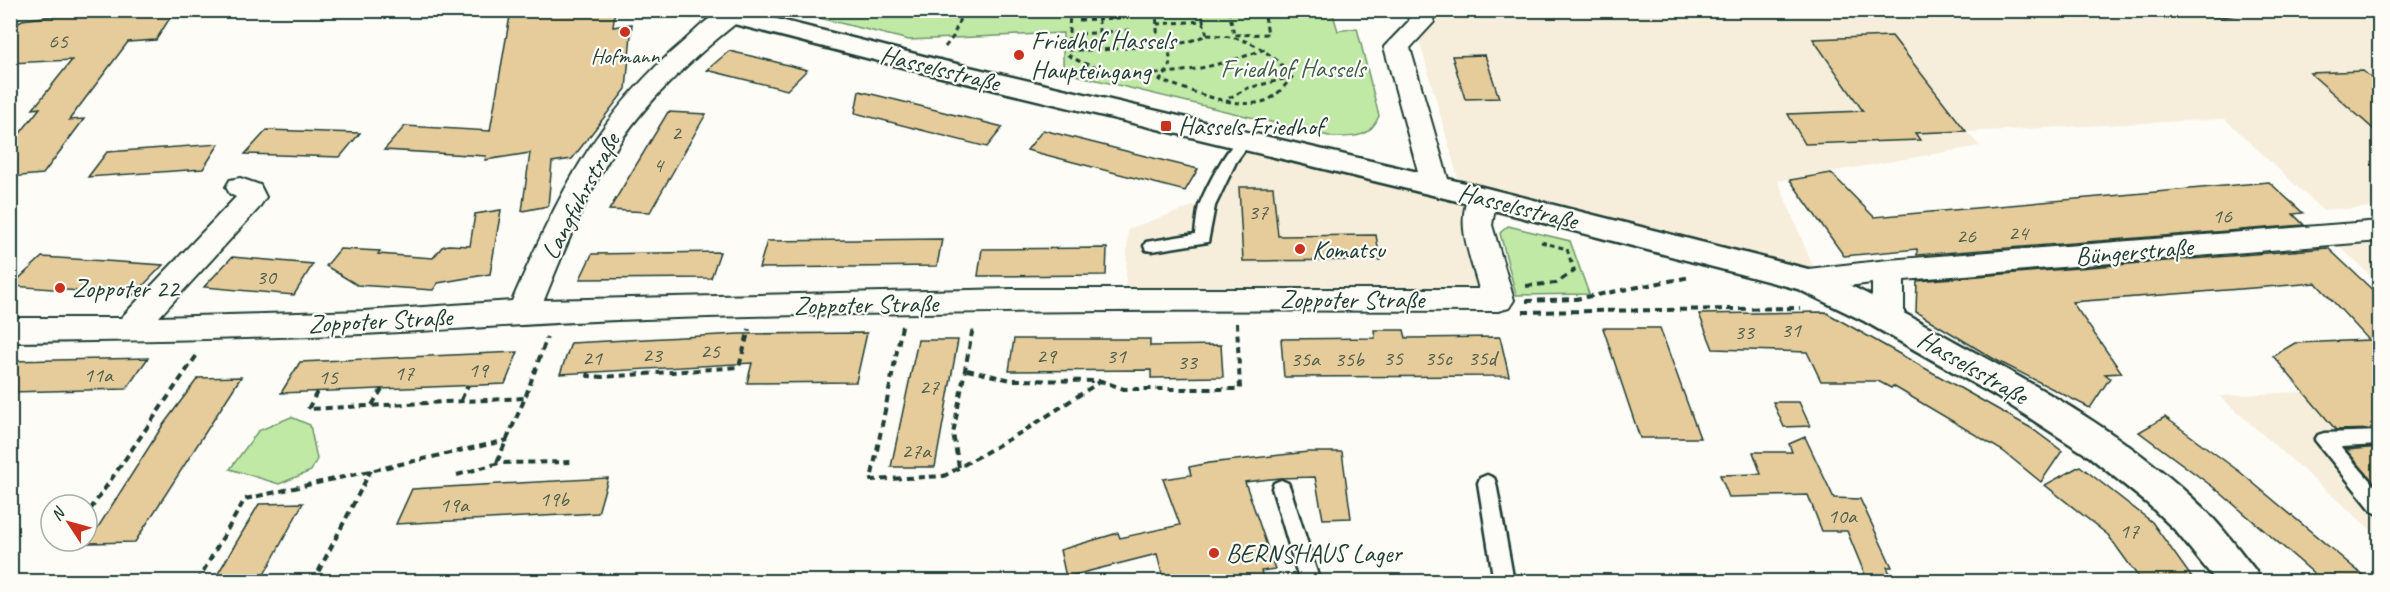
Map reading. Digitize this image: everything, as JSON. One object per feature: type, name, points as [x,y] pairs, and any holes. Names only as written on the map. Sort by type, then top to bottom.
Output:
[{"type":"street","points":[[1418,10],[1422,22],[1397,47],[1436,186]]},
{"type":"street","name":"Hasselsstraße","points":[[719,13],[929,66],[1482,196],[1808,280],[1845,296],[1888,319],[2019,392],[2079,430],[2126,465],[2189,518],[2241,582]]},
{"type":"street","name":"Langfuhrstraße","points":[[523,312],[565,213],[594,160],[618,125],[719,13]]},
{"type":"street","points":[[128,330],[248,202],[251,197],[250,192],[240,187]]},
{"type":"street","points":[[1482,196],[1477,225],[1497,294]]},
{"type":"street","name":"Büngerstraße","points":[[1808,280],[1888,271],[2379,231]]},
{"type":"street","points":[[1888,271],[1888,319]]},
{"type":"street","name":"Zoppoter Straße","points":[[10,330],[128,330],[416,320],[523,312],[756,305],[1497,294]]},
{"type":"lane","points":[[2198,10],[2235,10]]},
{"type":"lane","points":[[1152,246],[1202,238],[1207,206],[1229,161],[1245,140]]},
{"type":"lane","points":[[2379,438],[2324,440],[2379,506]]},
{"type":"lane","points":[[1487,483],[1504,582]]},
{"type":"lane","points":[[1281,488],[1311,582]]},
{"type":"path","points":[[813,11],[845,14],[896,10]]},
{"type":"path","points":[[929,66],[953,37],[963,10]]},
{"type":"path","points":[[1070,10],[1068,55],[1076,62],[1095,68],[1135,72],[1169,72],[1227,63],[1265,49]]},
{"type":"path","points":[[1099,10],[1099,50]]},
{"type":"path","points":[[1156,10],[1158,47]]},
{"type":"path","points":[[1203,10],[1207,36]]},
{"type":"path","points":[[1229,10],[1234,35]]},
{"type":"path","points":[[1068,50],[1158,47],[1168,43],[1202,40],[1207,36],[1268,34],[1264,10]]},
{"type":"path","points":[[1079,20],[1131,17]]},
{"type":"path","points":[[1157,24],[1203,21]]},
{"type":"path","points":[[1080,34],[1131,30]]},
{"type":"path","points":[[1234,35],[1265,49],[1293,76]]},
{"type":"path","points":[[1168,43],[1169,72]]},
{"type":"path","points":[[1169,72],[1160,80],[1199,93],[1228,99],[1262,102],[1281,90],[1293,76]]},
{"type":"path","points":[[1228,99],[1248,88],[1274,83],[1293,76]]},
{"type":"path","points":[[1497,294],[1556,283],[1574,271],[1567,249],[1541,242]]},
{"type":"path","points":[[1497,294],[1521,302],[1576,299],[1689,277]]},
{"type":"path","points":[[1497,294],[1524,313],[1700,308],[1832,308],[1845,296]]},
{"type":"path","points":[[967,370],[1011,380],[1101,381],[1124,389],[1240,389],[1236,298]]},
{"type":"path","points":[[959,466],[953,434],[967,370],[976,302]]},
{"type":"path","points":[[907,303],[871,480],[944,476],[1027,429],[1101,381]]},
{"type":"path","points":[[589,373],[588,376],[603,377],[739,367],[756,305]]},
{"type":"path","points":[[497,462],[525,398],[556,311]]},
{"type":"path","points":[[99,497],[215,327]]},
{"type":"path","points":[[461,401],[468,385]]},
{"type":"path","points":[[372,405],[382,389]]},
{"type":"path","points":[[317,392],[308,409],[525,398]]},
{"type":"path","points":[[197,582],[245,499],[508,440]]},
{"type":"path","points":[[457,475],[475,466],[497,462],[573,462]]},
{"type":"path","points":[[313,582],[371,470]]},
{"type":"shaded area","points":[[1411,11],[2379,11],[2379,207],[2322,210],[2225,119],[1967,132],[1980,146],[1778,181],[1816,274],[1459,182]]},
{"type":"shaded area","points":[[1235,144],[1465,201],[1486,292],[1125,294],[1128,229],[1196,205]]},
{"type":"shaded area","points":[[2379,239],[2379,284],[2336,243]]},
{"type":"shaded area","points":[[2379,342],[2379,537],[2219,396],[2365,389],[2326,344]]},
{"type":"green space","name":"Friedhof Hassels","points":[[791,11],[1332,11],[1338,31],[1357,28],[1379,116],[1371,129],[1361,135],[1333,137],[1063,72],[1063,33],[909,40]]},
{"type":"green space","points":[[1508,226],[1570,241],[1589,294],[1516,295],[1500,233]]},
{"type":"green space","points":[[291,417],[310,425],[317,459],[311,471],[279,484],[230,469],[258,431]]},
{"type":"building","points":[[97,10],[175,10],[156,40],[128,42],[69,120],[84,119],[43,174],[10,177],[10,146],[40,108],[33,109],[72,60],[10,63],[10,31],[22,20]]},
{"type":"building","points":[[511,10],[615,10],[613,27],[632,24],[626,89],[572,159],[552,162],[548,206],[522,211],[530,153],[485,160],[486,156],[384,150],[405,126],[490,131]]},
{"type":"building","points":[[1892,36],[1966,131],[1915,133],[1920,140],[1805,144],[1788,114],[1863,111],[1813,39]]},
{"type":"building","points":[[729,51],[807,70],[787,90],[707,70]]},
{"type":"building","points":[[1485,55],[1499,98],[1465,99],[1452,56]]},
{"type":"building","points":[[2363,71],[2379,84],[2379,134],[2310,73]]},
{"type":"building","points":[[859,91],[1003,127],[987,147],[855,113]]},
{"type":"building","points":[[668,112],[706,114],[650,212],[609,210]]},
{"type":"building","points":[[267,130],[360,133],[340,157],[245,154]]},
{"type":"building","points":[[1043,130],[1198,169],[1185,191],[1027,150]]},
{"type":"building","points":[[219,144],[203,169],[88,177],[107,152]]},
{"type":"building","points":[[1831,173],[1874,217],[2269,182],[2303,213],[2293,214],[2304,225],[1917,255],[1917,249],[1844,256],[1790,180]]},
{"type":"building","points":[[1239,187],[1273,187],[1278,236],[1376,235],[1380,260],[1243,261]]},
{"type":"building","points":[[501,210],[490,274],[438,283],[433,290],[357,285],[326,266],[340,249],[380,251],[378,254],[433,258],[442,247],[448,245],[470,246],[475,214]]},
{"type":"building","points":[[942,239],[937,266],[759,268],[767,241]]},
{"type":"building","points":[[1107,248],[1106,275],[978,276],[982,249]]},
{"type":"building","points":[[2328,248],[2379,296],[2379,429],[2336,430],[2273,356],[2295,343],[2369,340],[2316,283],[2072,302],[2122,373],[2105,374],[2110,378],[2090,408],[1994,359],[1916,312],[1917,281]]},
{"type":"building","points":[[720,252],[711,278],[580,279],[592,254]]},
{"type":"building","points":[[42,257],[163,265],[134,295],[11,286]]},
{"type":"building","points":[[232,257],[313,264],[294,295],[204,287]]},
{"type":"building","points":[[1825,312],[2031,428],[2062,451],[2041,482],[2003,451],[1893,386],[1891,388],[1878,381],[1821,381],[1807,352],[1713,349],[1699,314]]},
{"type":"building","points":[[1603,328],[1660,328],[1700,438],[1640,438]]},
{"type":"building","points":[[1374,330],[1404,330],[1406,338],[1500,337],[1509,376],[1284,377],[1281,339],[1375,338]]},
{"type":"building","points":[[867,333],[856,382],[747,383],[752,363],[560,374],[571,343],[739,334]]},
{"type":"building","points":[[1014,339],[1150,339],[1150,346],[1221,345],[1223,377],[1151,378],[1151,370],[1009,371]]},
{"type":"building","points":[[918,340],[958,340],[935,467],[891,467]]},
{"type":"building","points":[[518,352],[505,384],[281,393],[300,362]]},
{"type":"building","points":[[148,358],[126,389],[10,392],[10,361]]},
{"type":"building","points":[[241,377],[135,542],[99,543],[99,526],[163,425],[198,378]]},
{"type":"building","points":[[1773,402],[1799,402],[1810,426],[1784,427]]},
{"type":"building","points":[[2165,417],[2240,472],[2371,582],[2324,582],[2217,490],[2139,432]]},
{"type":"building","points":[[1805,437],[1834,498],[1860,499],[1892,567],[1887,567],[1894,582],[1868,582],[1847,531],[1822,531],[1808,495],[1729,497],[1720,475],[1761,474],[1753,452],[1792,452],[1789,444]]},
{"type":"building","points":[[2379,447],[2379,488],[2346,450]]},
{"type":"building","points":[[1308,452],[1342,452],[1351,518],[1323,519],[1315,477],[1245,482],[1275,569],[1261,571],[1264,582],[1164,582],[1157,554],[1066,577],[1060,550],[1118,533],[1120,538],[1180,525],[1163,479],[1191,475],[1189,467],[1209,463]]},
{"type":"building","points":[[2080,466],[2152,522],[2195,582],[2142,582],[2108,535],[2045,485]]},
{"type":"building","points":[[608,478],[598,513],[396,524],[412,489]]},
{"type":"building","points":[[303,503],[260,582],[213,582],[259,504]]},
{"type":"place","name":"Hofmann","points":[[625,32]]},
{"type":"place","name":"Friedhof Hassels Haupteingang","points":[[1019,55]]},
{"type":"place","name":"Hassels Friedhof","points":[[1166,126]]},
{"type":"place","name":"Komatsu","points":[[1300,249]]},
{"type":"place","name":"Zoppoter 22","points":[[60,288]]},
{"type":"place","name":"BERNSHAUS Lager","points":[[1214,553]]}]
